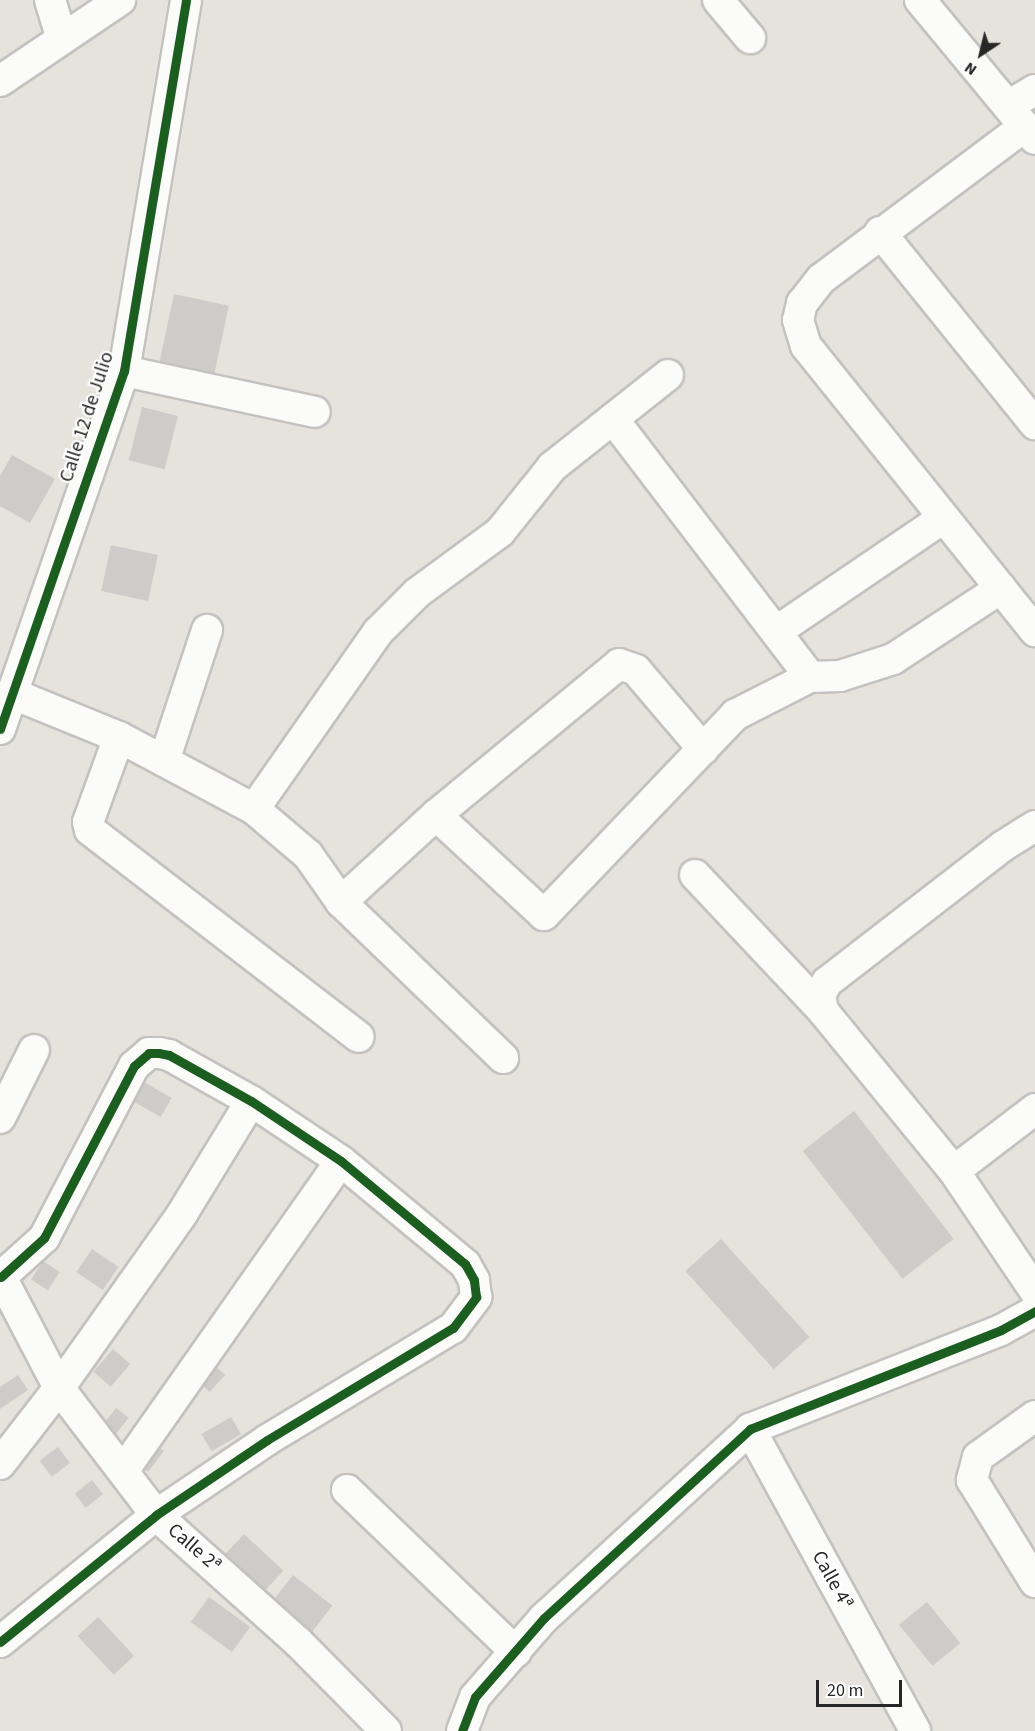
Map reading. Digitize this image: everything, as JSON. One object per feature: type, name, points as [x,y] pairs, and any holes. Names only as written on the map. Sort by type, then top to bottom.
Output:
[{"type":"street","points":[[50,0],[61,36]]},
{"type":"street","points":[[0,81],[61,36],[120,0]]},
{"type":"street","name":"Calle 12 de Julio","points":[[0,729],[124,372],[186,0]]},
{"type":"street","points":[[718,0],[750,38]]},
{"type":"street","points":[[920,0],[1023,124]]},
{"type":"street","points":[[1035,90],[1023,124],[821,279],[802,303],[798,320],[806,346],[942,519],[1035,631]]},
{"type":"street","points":[[880,232],[1035,424]]},
{"type":"street","points":[[124,372],[315,412]]},
{"type":"street","points":[[254,809],[378,632],[417,593],[500,532],[552,467],[668,375]]},
{"type":"street","points":[[613,419],[810,677]]},
{"type":"street","points":[[777,631],[942,519]]},
{"type":"street","points":[[436,815],[544,915],[735,715],[810,677],[840,676],[893,659],[1001,588]]},
{"type":"street","points":[[164,761],[207,630]]},
{"type":"street","points":[[341,902],[436,815],[619,664],[636,670],[703,749]]},
{"type":"street","points":[[11,693],[119,737],[254,809],[308,855],[341,902],[503,1058]]},
{"type":"street","points":[[119,737],[88,822],[90,830],[359,1036]]},
{"type":"street","points":[[823,1011],[820,995],[826,982],[1003,846],[1035,826]]},
{"type":"street","points":[[695,875],[823,1011],[954,1171],[1035,1291]]},
{"type":"street","points":[[0,1118],[34,1050]]},
{"type":"street","points":[[0,1642],[156,1515],[267,1440],[453,1328],[476,1297],[474,1280],[465,1264],[341,1161],[251,1101],[169,1054],[149,1053],[140,1058],[44,1238],[1,1276]]},
{"type":"street","points":[[0,1464],[59,1388],[182,1214],[251,1101]]},
{"type":"street","points":[[954,1171],[1035,1108]]},
{"type":"street","points":[[123,1471],[341,1161]]},
{"type":"street","name":"Calle 2ª","points":[[1,1276],[59,1388],[156,1515],[298,1642],[386,1731]]},
{"type":"street","points":[[462,1731],[475,1697],[544,1618],[750,1429],[1001,1330],[1035,1311]]},
{"type":"street","points":[[1035,1416],[978,1457],[972,1480],[1035,1582]]},
{"type":"street","name":"Calle 4ª","points":[[750,1429],[915,1731]]},
{"type":"street","points":[[347,1490],[516,1652]]},
{"type":"building","points":[[174,294],[229,306],[214,377],[159,365]]},
{"type":"building","points":[[142,407],[178,416],[165,469],[129,460]]},
{"type":"building","points":[[12,455],[55,479],[30,523],[0,506],[0,476]]},
{"type":"building","points":[[111,545],[158,555],[148,601],[101,591]]},
{"type":"building","points":[[137,1078],[172,1098],[161,1117],[126,1097]]},
{"type":"building","points":[[854,1111],[954,1239],[903,1279],[803,1151]]},
{"type":"building","points":[[721,1239],[809,1337],[774,1369],[685,1271]]},
{"type":"building","points":[[92,1249],[119,1267],[103,1290],[76,1272]]},
{"type":"building","points":[[43,1261],[60,1272],[48,1290],[31,1279]]},
{"type":"building","points":[[113,1349],[130,1364],[111,1387],[93,1372]]},
{"type":"building","points":[[212,1363],[225,1375],[209,1392],[196,1380]]},
{"type":"building","points":[[18,1375],[28,1390],[0,1409],[0,1387]]},
{"type":"building","points":[[116,1408],[129,1418],[111,1441],[98,1431]]},
{"type":"building","points":[[231,1417],[241,1434],[212,1451],[202,1434]]},
{"type":"building","points":[[152,1442],[164,1451],[148,1472],[136,1463]]},
{"type":"building","points":[[58,1447],[70,1463],[52,1477],[40,1461]]},
{"type":"building","points":[[92,1480],[103,1494],[86,1508],[75,1494]]},
{"type":"building","points":[[244,1534],[283,1571],[265,1591],[226,1554]]},
{"type":"building","points":[[293,1575],[332,1606],[312,1632],[273,1601]]},
{"type":"building","points":[[209,1597],[250,1627],[232,1652],[191,1622]]},
{"type":"building","points":[[927,1602],[960,1643],[932,1666],[899,1625]]},
{"type":"building","points":[[98,1617],[134,1656],[114,1675],[78,1636]]},
{"type":"cycle path","points":[[0,729],[124,371],[186,0]]},
{"type":"cycle path","points":[[0,1642],[156,1515],[267,1440],[453,1328],[476,1297],[474,1280],[465,1264],[341,1161],[251,1101],[169,1055],[159,1053],[149,1053],[134,1066],[44,1238],[1,1277]]},
{"type":"cycle path","points":[[462,1731],[475,1697],[544,1618],[750,1429],[1001,1330],[1035,1311]]}]
